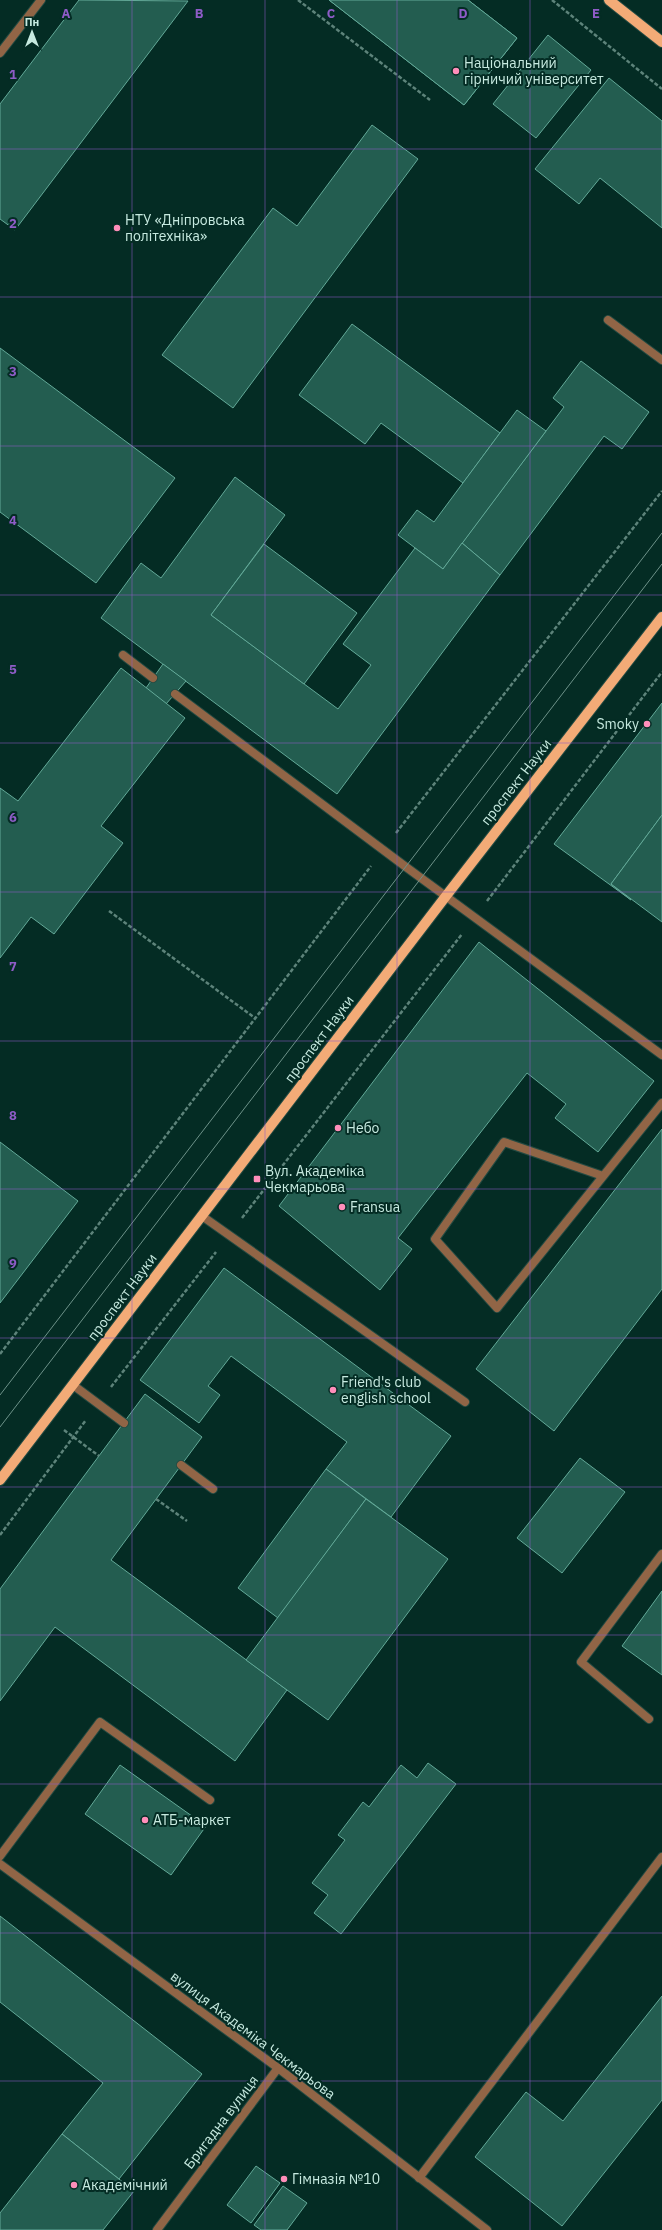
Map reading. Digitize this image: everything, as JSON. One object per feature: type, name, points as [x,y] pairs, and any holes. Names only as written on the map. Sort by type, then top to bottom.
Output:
[{"type":"main road","points":[[609,0],[662,42]]},
{"type":"main road","name":"проспект Науки","points":[[0,1480],[446,896],[662,617]]},
{"type":"street","points":[[0,53],[41,0]]},
{"type":"street","points":[[608,320],[662,360]]},
{"type":"street","points":[[123,655],[153,678]]},
{"type":"street","points":[[175,694],[383,850],[662,1055]]},
{"type":"street","points":[[604,1176],[504,1142],[435,1238],[497,1308],[604,1176],[662,1103]]},
{"type":"street","points":[[202,1216],[466,1402]]},
{"type":"street","points":[[73,1385],[124,1423]]},
{"type":"street","points":[[181,1465],[213,1489]]},
{"type":"street","points":[[650,1719],[581,1662],[662,1554]]},
{"type":"street","points":[[0,1856],[100,1722],[210,1800]]},
{"type":"street","points":[[420,2178],[662,1857]]},
{"type":"street","name":"вулиця Академіка Чекмарьова","points":[[0,1864],[278,2068],[487,2230]]},
{"type":"street","name":"Бригадна вулиця","points":[[157,2230],[278,2068]]},
{"type":"path","points":[[298,0],[430,100]]},
{"type":"path","points":[[552,0],[662,89]]},
{"type":"path","points":[[0,1354],[383,850],[662,491]]},
{"type":"path","points":[[0,1535],[98,1404],[475,917],[662,672]]},
{"type":"path","points":[[109,911],[255,1018]]},
{"type":"path","points":[[48,1418],[99,1456]]},
{"type":"path","points":[[156,1499],[187,1521]]},
{"type":"building","points":[[79,0],[188,1],[15,230],[0,219],[0,104]]},
{"type":"building","name":"Національний гірничий університет","points":[[329,0],[468,0],[517,38],[464,105]]},
{"type":"building","name":"Національний гірничий університет","points":[[329,0],[468,0],[517,38],[464,105]]},
{"type":"building","points":[[548,35],[591,70],[536,138],[493,104]]},
{"type":"building","points":[[609,78],[662,121],[662,228],[600,178],[579,204],[535,169]]},
{"type":"building","points":[[372,125],[418,159],[233,408],[162,355],[273,208],[297,226]]},
{"type":"building","points":[[352,324],[500,433],[463,483],[381,423],[365,444],[299,395]]},
{"type":"building","points":[[0,348],[175,478],[96,583],[0,512]]},
{"type":"building","points":[[581,361],[649,412],[622,449],[604,436],[500,575],[462,543],[564,407],[553,398]]},
{"type":"building","points":[[517,410],[546,431],[443,569],[398,535],[417,510],[434,522]]},
{"type":"building","points":[[235,477],[285,515],[211,615],[338,709],[371,665],[343,644],[415,548],[443,569],[462,543],[500,575],[337,794],[101,618],[141,563],[161,578]]},
{"type":"building","points":[[264,544],[357,613],[304,684],[211,615]]},
{"type":"building","points":[[163,664],[186,681],[166,704],[146,688]]},
{"type":"building","points":[[121,668],[185,718],[101,826],[123,843],[54,934],[31,917],[0,958],[0,788],[18,801]]},
{"type":"building","points":[[662,703],[662,815],[611,884],[631,900],[554,844]]},
{"type":"building","points":[[662,815],[662,922],[611,884]]},
{"type":"building","points":[[479,942],[654,1081],[598,1152],[555,1118],[566,1104],[527,1073],[398,1238],[412,1249],[380,1290],[279,1206]]},
{"type":"building","points":[[662,1129],[662,1289],[554,1431],[476,1369]]},
{"type":"building","points":[[0,1142],[78,1201],[0,1303]]},
{"type":"building","name":"Friend's club english school","points":[[224,1268],[451,1436],[391,1517],[326,1469],[347,1442],[231,1356],[208,1386],[220,1395],[199,1423],[140,1380]]},
{"type":"building","points":[[145,1394],[202,1437],[111,1560],[287,1690],[235,1761],[55,1627],[0,1701],[0,1589]]},
{"type":"building","points":[[580,1458],[625,1492],[562,1573],[517,1538]]},
{"type":"building","points":[[326,1469],[366,1499],[278,1618],[238,1588]]},
{"type":"building","points":[[366,1499],[448,1559],[328,1720],[246,1660]]},
{"type":"building","points":[[662,1591],[662,1675],[622,1646]]},
{"type":"building","points":[[428,1763],[456,1784],[341,1934],[314,1913],[328,1895],[312,1883],[345,1840],[338,1835],[363,1802],[369,1807],[401,1765],[417,1778]]},
{"type":"building","name":"АТБ-маркет","points":[[120,1765],[206,1826],[171,1875],[85,1814]]},
{"type":"building","points":[[0,1916],[202,2074],[119,2179],[62,2134],[103,2083],[0,2002]]},
{"type":"building","points":[[662,1996],[662,2100],[562,2226],[475,2157],[526,2092],[563,2121]]},
{"type":"building","name":"Академічний","points":[[62,2134],[134,2191],[103,2230],[0,2230],[0,2213]]},
{"type":"building","points":[[256,2166],[280,2183],[251,2223],[227,2205]]},
{"type":"building","points":[[283,2186],[307,2203],[287,2230],[261,2230],[254,2225]]},
{"type":"tram line","points":[[0,1395],[662,533]]},
{"type":"tram line","points":[[0,1427],[662,564]]},
{"type":"place","name":"Національний гірничий університет","points":[[456,71]]},
{"type":"place","name":"НТУ «Дніпровська політехніка»","points":[[117,228]]},
{"type":"place","name":"Smoky","points":[[647,724]]},
{"type":"place","name":"Небо","points":[[338,1128]]},
{"type":"place","name":"Вул. Академіка Чекмарьова","points":[[257,1179]]},
{"type":"place","name":"Fransua","points":[[342,1207]]},
{"type":"place","name":"Friend's club english school","points":[[333,1390]]},
{"type":"place","name":"АТБ-маркет","points":[[145,1820]]},
{"type":"place","name":"Гімназія №10","points":[[284,2179]]},
{"type":"place","name":"Академічний","points":[[74,2185]]}]
